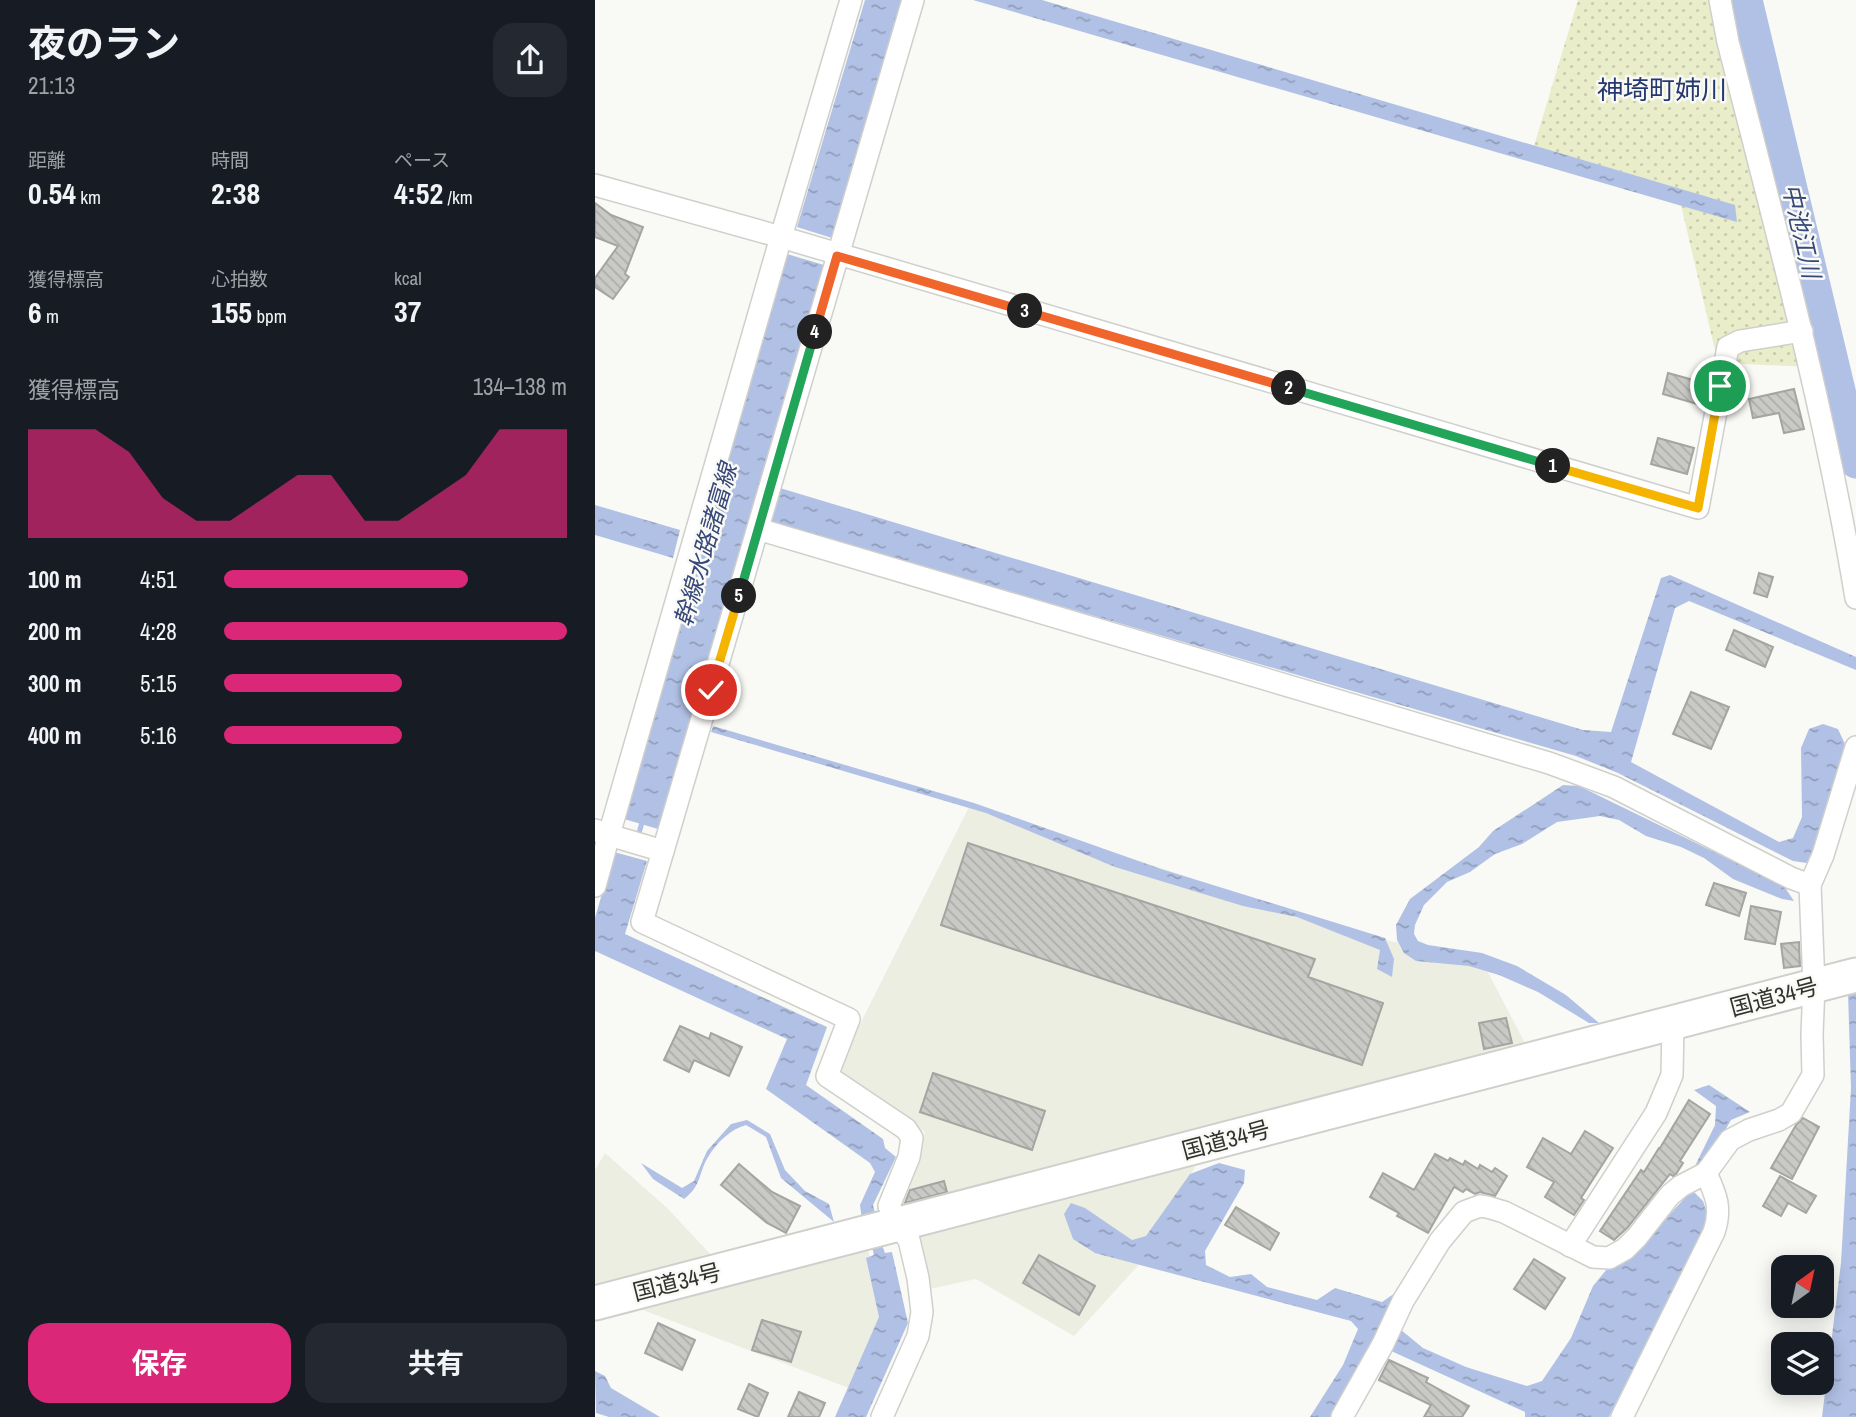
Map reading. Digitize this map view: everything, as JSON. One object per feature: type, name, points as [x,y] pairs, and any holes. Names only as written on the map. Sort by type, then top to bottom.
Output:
[{"type":"highway","name":"国道34号","points":[[595,1303],[1833,981]]},
{"type":"street","points":[[595,886],[851,0]]},
{"type":"street","points":[[882,1417],[918,1336],[922,1312],[918,1278],[909,1240],[889,1206],[909,1157],[912,1138],[905,1129],[827,1076],[849,1019],[642,922],[656,849],[758,529],[819,250],[913,0]]},
{"type":"street","points":[[1720,0],[1728,42],[1802,331],[1856,598]]},
{"type":"street","points":[[595,185],[781,237],[1698,508],[1728,347],[1740,341],[1802,331]]},
{"type":"street","points":[[758,529],[1549,763],[1614,787],[1791,878],[1810,885]]},
{"type":"street","points":[[1342,1417],[1383,1344],[1403,1301],[1440,1241],[1464,1212],[1480,1206],[1504,1212],[1593,1257],[1609,1258],[1625,1250],[1670,1195],[1706,1173],[1730,1140],[1749,1130],[1779,1121],[1791,1113],[1813,1074],[1812,1034],[1833,981],[1810,885],[1823,855],[1856,747]]},
{"type":"street","points":[[609,835],[656,849]]},
{"type":"street","points":[[1570,1246],[1656,1113],[1672,1075],[1673,1023]]},
{"type":"street","points":[[1622,1417],[1719,1219],[1715,1194],[1706,1173]]},
{"type":"shaded area","points":[[970,805],[1370,937],[1481,959],[1527,1047],[899,1210],[925,1132],[841,1077],[845,1054]]},
{"type":"shaded area","points":[[605,1153],[667,1208],[712,1256],[595,1288],[595,1170]]},
{"type":"shaded area","points":[[1196,1165],[1144,1259],[1074,1336],[976,1279],[911,1293],[897,1237],[954,1221]]},
{"type":"shaded area","points":[[868,1250],[885,1320],[854,1390],[643,1310]]},
{"type":"green space","points":[[1578,0],[1727,0],[1813,367],[1718,363],[1677,188],[1534,146]]},
{"type":"water","points":[[865,0],[903,0],[832,238],[797,227]]},
{"type":"water","points":[[973,0],[1042,0],[1735,205],[1737,222]]},
{"type":"water","points":[[787,254],[824,265],[658,829],[624,819]]},
{"type":"water","points":[[780,488],[1583,730],[1611,732],[1661,578],[1670,575],[1856,657],[1856,670],[1689,601],[1675,608],[1631,762],[1779,842],[1793,838],[1802,817],[1801,748],[1809,729],[1823,724],[1838,729],[1845,744],[1814,849],[1807,863],[1793,861],[1618,773],[1576,756],[771,522]]},
{"type":"water","points":[[595,505],[680,530],[673,558],[595,535]]},
{"type":"water","points":[[713,726],[974,803],[1161,869],[1385,938],[1394,959],[1392,977],[1377,969],[1380,950],[1297,917],[1243,906],[1115,867],[986,813],[711,732]]},
{"type":"water","points":[[1563,785],[1579,786],[1784,886],[1794,901],[1782,899],[1733,879],[1704,858],[1681,847],[1646,836],[1619,820],[1600,816],[1557,822],[1522,844],[1495,854],[1470,872],[1447,882],[1424,905],[1414,934],[1418,941],[1428,945],[1482,953],[1517,966],[1566,995],[1599,1023],[1589,1023],[1538,992],[1499,975],[1469,966],[1416,961],[1404,953],[1397,940],[1396,925],[1410,899],[1479,847],[1493,831]]},
{"type":"water","points":[[614,852],[647,861],[625,934],[827,1027],[806,1085],[883,1139],[885,1148],[896,1157],[873,1205],[876,1217],[862,1220],[860,1205],[875,1172],[870,1163],[766,1089],[787,1039],[595,951],[595,918]]},
{"type":"water","points":[[1856,990],[1856,1417],[1822,1417],[1825,1395],[1834,1395],[1832,1332],[1841,1263],[1851,1088],[1848,993]]},
{"type":"water","points":[[1709,1085],[1750,1112],[1731,1120],[1707,1161],[1695,1166],[1715,1125],[1716,1106],[1694,1090]]},
{"type":"water","points":[[747,1120],[770,1134],[785,1170],[805,1191],[829,1204],[834,1222],[781,1178],[766,1137],[746,1125],[730,1133],[716,1146],[705,1163],[697,1184],[684,1199],[653,1179],[641,1163],[682,1188],[694,1181],[707,1151],[731,1124]]},
{"type":"water","points":[[1219,1163],[1245,1170],[1244,1183],[1205,1251],[1206,1265],[1230,1277],[1251,1274],[1267,1287],[1317,1300],[1335,1288],[1382,1302],[1398,1291],[1360,1371],[1331,1417],[1310,1417],[1343,1365],[1358,1329],[1351,1321],[1095,1253],[1073,1239],[1064,1214],[1071,1203],[1085,1208],[1132,1240],[1146,1236],[1190,1174]]},
{"type":"water","points":[[1692,1190],[1703,1201],[1709,1219],[1609,1417],[1525,1417],[1525,1412],[1389,1350],[1401,1330],[1423,1348],[1466,1367],[1527,1386],[1542,1381],[1571,1338],[1593,1286],[1607,1269],[1623,1264],[1634,1254]]},
{"type":"water","points":[[882,1245],[885,1253],[892,1252],[908,1323],[866,1417],[835,1417],[879,1317],[866,1258],[874,1255],[872,1247]]},
{"type":"water","points":[[595,1371],[605,1376],[611,1388],[660,1417],[609,1417],[596,1413]]},
{"type":"building","points":[[595,203],[611,215],[643,227],[625,274],[629,277],[613,299],[595,287],[595,278],[618,246],[595,237]]},
{"type":"building","points":[[1668,373],[1708,384],[1704,406],[1663,394]]},
{"type":"building","points":[[1794,389],[1804,429],[1784,433],[1779,413],[1753,418],[1749,399]]},
{"type":"building","points":[[1658,438],[1694,448],[1687,474],[1651,464]]},
{"type":"building","points":[[1759,573],[1773,577],[1767,597],[1754,593]]},
{"type":"building","points":[[1734,630],[1773,647],[1765,667],[1726,650]]},
{"type":"building","points":[[1691,692],[1729,707],[1711,749],[1673,734]]},
{"type":"building","points":[[968,843],[1315,959],[1308,977],[1383,1003],[1362,1065],[941,925]]},
{"type":"building","points":[[1714,883],[1746,893],[1739,916],[1706,905]]},
{"type":"building","points":[[1751,906],[1781,912],[1775,944],[1745,939]]},
{"type":"building","points":[[1799,942],[1800,966],[1784,968],[1781,944]]},
{"type":"building","points":[[1506,1018],[1512,1043],[1484,1049],[1479,1023]]},
{"type":"building","points":[[680,1026],[709,1039],[711,1033],[742,1047],[729,1076],[694,1060],[689,1072],[664,1060]]},
{"type":"building","points":[[933,1073],[1045,1111],[1032,1150],[920,1112]]},
{"type":"building","points":[[1689,1100],[1710,1114],[1680,1161],[1683,1163],[1676,1174],[1670,1174],[1627,1228],[1614,1240],[1600,1231],[1641,1170],[1644,1172]]},
{"type":"building","points":[[1803,1118],[1819,1127],[1792,1179],[1771,1168],[1796,1125]]},
{"type":"building","points":[[1585,1131],[1613,1148],[1581,1198],[1584,1200],[1574,1215],[1545,1197],[1554,1182],[1527,1167],[1543,1138],[1571,1154]]},
{"type":"building","points":[[1435,1154],[1463,1165],[1465,1161],[1478,1169],[1480,1165],[1492,1172],[1495,1168],[1507,1176],[1495,1196],[1480,1192],[1475,1194],[1466,1189],[1463,1192],[1454,1187],[1428,1233],[1370,1197],[1383,1173],[1414,1190]]},
{"type":"building","points":[[739,1164],[772,1192],[800,1206],[786,1233],[767,1223],[721,1185]]},
{"type":"building","points":[[1780,1176],[1816,1196],[1806,1213],[1788,1203],[1781,1216],[1763,1206]]},
{"type":"building","points":[[944,1181],[947,1192],[905,1203],[910,1190]]},
{"type":"building","points":[[1236,1207],[1279,1233],[1270,1250],[1225,1225]]},
{"type":"building","points":[[1039,1255],[1095,1286],[1079,1315],[1023,1283]]},
{"type":"building","points":[[1534,1259],[1565,1278],[1545,1309],[1514,1289]]},
{"type":"building","points":[[762,1320],[801,1332],[791,1362],[752,1350]]},
{"type":"building","points":[[658,1323],[695,1340],[682,1370],[645,1353]]},
{"type":"building","points":[[1389,1360],[1428,1378],[1426,1382],[1469,1406],[1462,1417],[1424,1417],[1431,1405],[1379,1380]]},
{"type":"building","points":[[749,1384],[768,1393],[758,1417],[738,1409]]},
{"type":"building","points":[[799,1392],[825,1403],[819,1417],[788,1417]]},
{"type":"waterway","name":"中池江川","points":[[1746,0],[1856,462]]},
{"type":"waterway","name":"幹線水路諸富線","points":[[637,840],[643,819]]},
{"type":"district","name":"神埼町姉川","points":[[1662,90]]},
{"type":"route","points":[[711,690],[837,256],[1698,508],[1720,386]]}]
